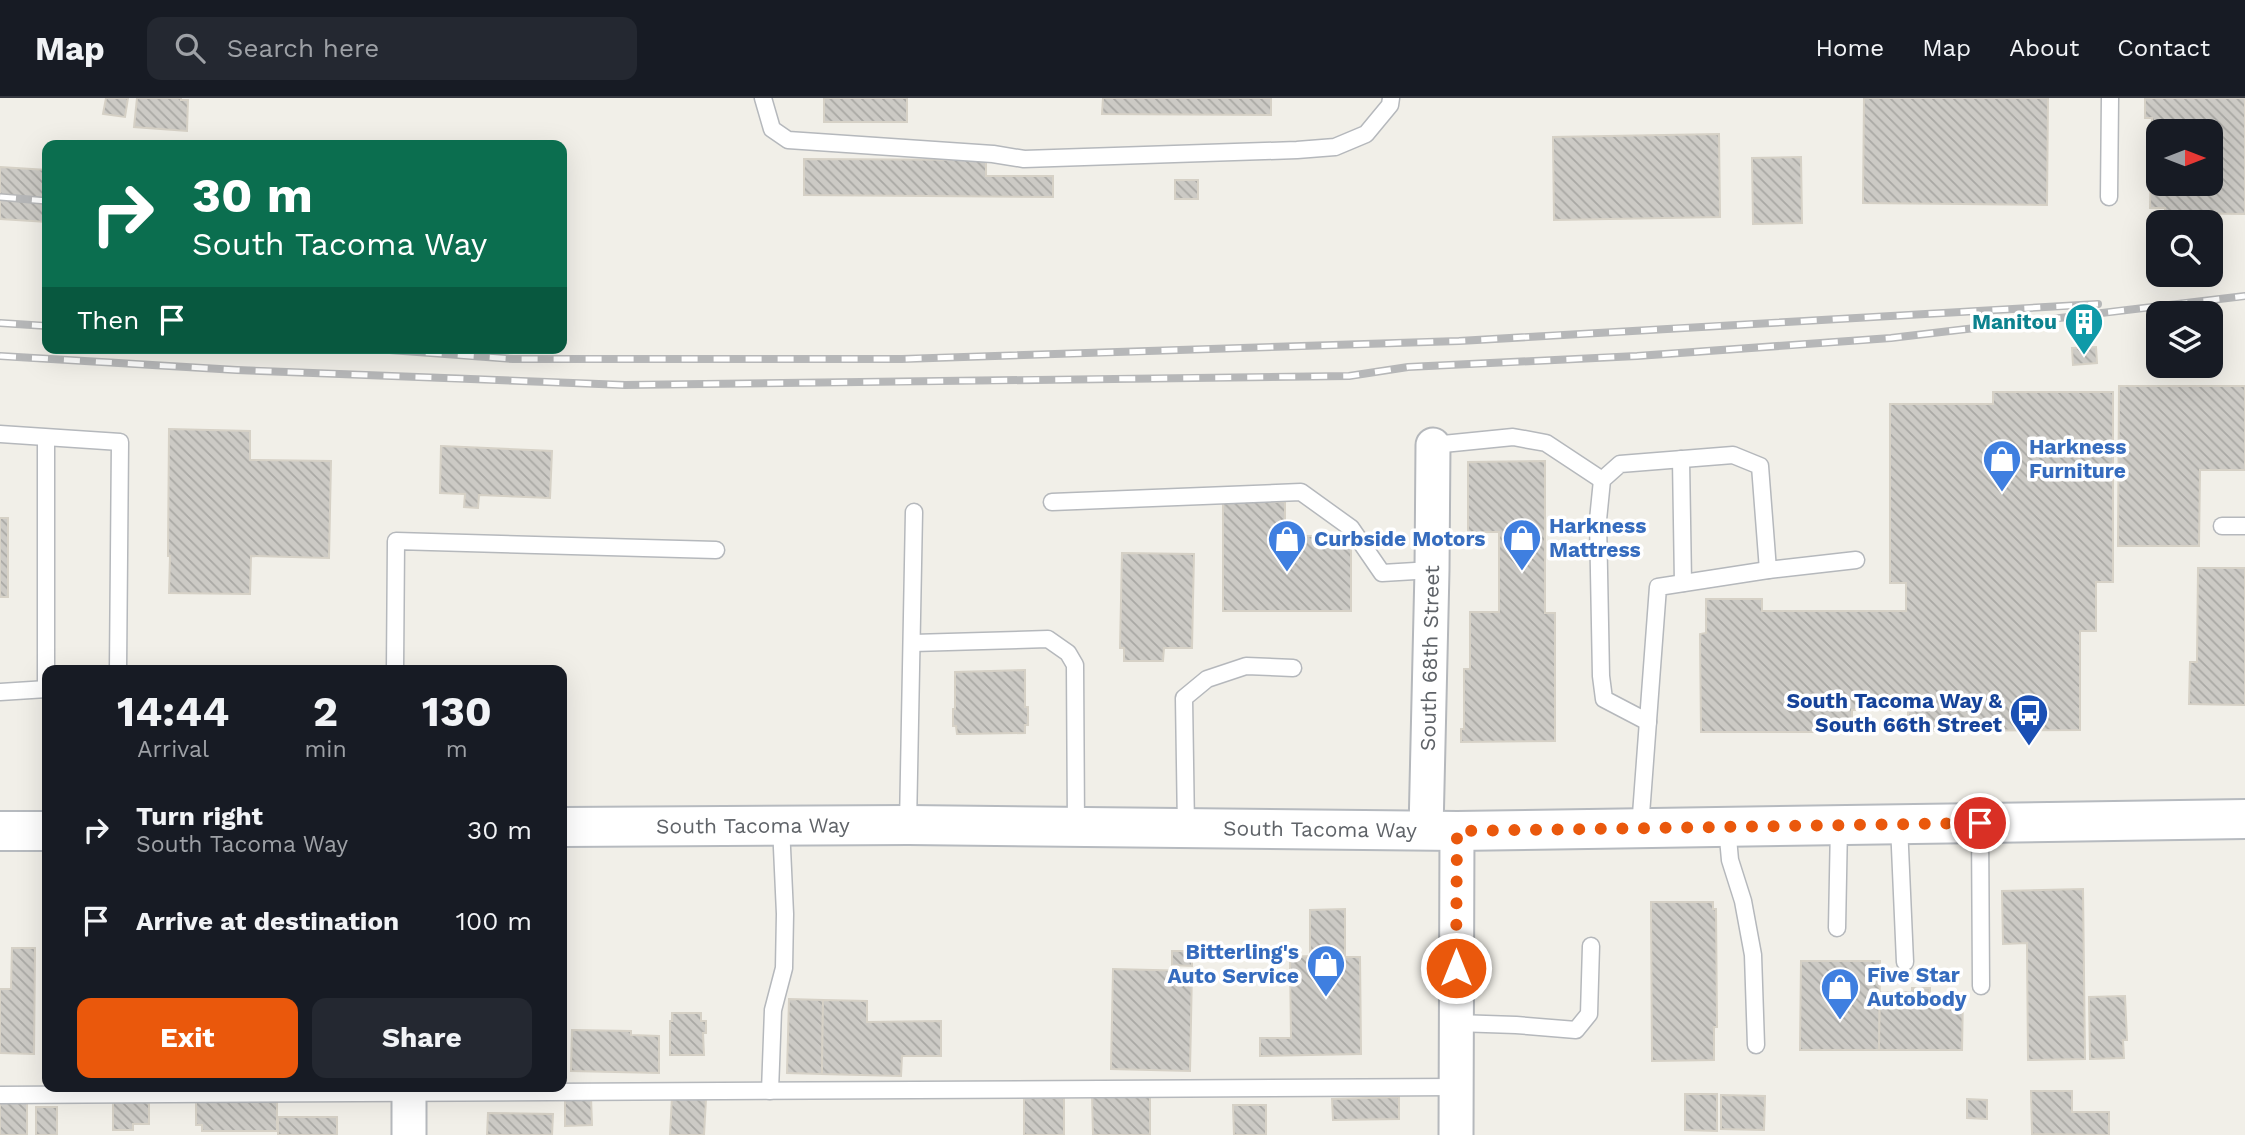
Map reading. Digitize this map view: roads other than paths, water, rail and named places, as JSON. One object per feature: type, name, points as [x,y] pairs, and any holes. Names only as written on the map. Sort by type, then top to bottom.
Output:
[{"type":"main road","name":"South Tacoma Way","points":[[567,827],[908,825],[1441,830],[2245,819]]},
{"type":"main road","points":[[0,831],[42,831]]},
{"type":"street","name":"South 68th Street","points":[[1433,445],[1432,570],[1441,830],[1456,1023],[1456,1135]]},
{"type":"street","points":[[409,1092],[409,1135]]},
{"type":"lane","points":[[763,98],[772,129],[788,140],[980,153],[1024,159],[1335,147],[1366,134],[1391,105],[1391,98]]},
{"type":"lane","points":[[2109,197],[2110,98]]},
{"type":"lane","points":[[0,435],[120,442],[118,665]]},
{"type":"lane","points":[[1433,445],[1513,437],[1546,443],[1602,480]]},
{"type":"lane","points":[[46,438],[47,665]]},
{"type":"lane","points":[[1648,722],[1604,699],[1601,676],[1598,520],[1602,480],[1620,464],[1733,455],[1760,466],[1768,570]]},
{"type":"lane","points":[[1681,460],[1683,583]]},
{"type":"lane","points":[[1052,502],[1301,492],[1351,528],[1382,573],[1432,570]]},
{"type":"lane","points":[[908,825],[914,512]]},
{"type":"lane","points":[[2222,526],[2245,526]]},
{"type":"lane","points":[[395,665],[396,541],[716,550]]},
{"type":"lane","points":[[1640,828],[1658,587],[1856,560]]},
{"type":"lane","points":[[913,643],[1048,639],[1068,653],[1074,665],[1076,827]]},
{"type":"lane","points":[[1186,828],[1184,698],[1207,678],[1247,666],[1293,668]]},
{"type":"lane","points":[[0,692],[42,689]]},
{"type":"lane","points":[[1980,823],[1981,986]]},
{"type":"lane","points":[[1837,928],[1839,825]]},
{"type":"lane","points":[[1899,825],[1905,962]]},
{"type":"lane","points":[[770,1091],[773,1010],[783,968],[785,914],[780,826]]},
{"type":"lane","points":[[1727,827],[1730,860],[1743,901],[1754,955],[1756,1045]]},
{"type":"lane","points":[[1456,1023],[1576,1030],[1589,1014],[1591,946]]},
{"type":"lane","points":[[567,1090],[1456,1087]]},
{"type":"lane","points":[[0,1095],[245,1092]]},
{"type":"railway","points":[[0,197],[42,201]]},
{"type":"railway","points":[[0,356],[237,370],[625,385],[1349,376],[1408,367],[1637,356],[1891,338],[2245,296]]},
{"type":"railway","points":[[444,354],[513,359],[902,359],[1459,341],[2098,304]]},
{"type":"railway","points":[[0,323],[42,326]]},
{"type":"place","name":"Manitou","points":[[2084,356]]},
{"type":"place","name":"Harkness Furniture","points":[[2002,493]]},
{"type":"place","name":"Harkness Mattress","points":[[1522,572]]},
{"type":"place","name":"Curbside Motors","points":[[1287,573]]},
{"type":"place","name":"South Tacoma Way & South 66th Street","points":[[2029,747]]},
{"type":"place","name":"Bitterling's Auto Service","points":[[1326,998]]},
{"type":"place","name":"Five Star Autobody","points":[[1840,1021]]}]
